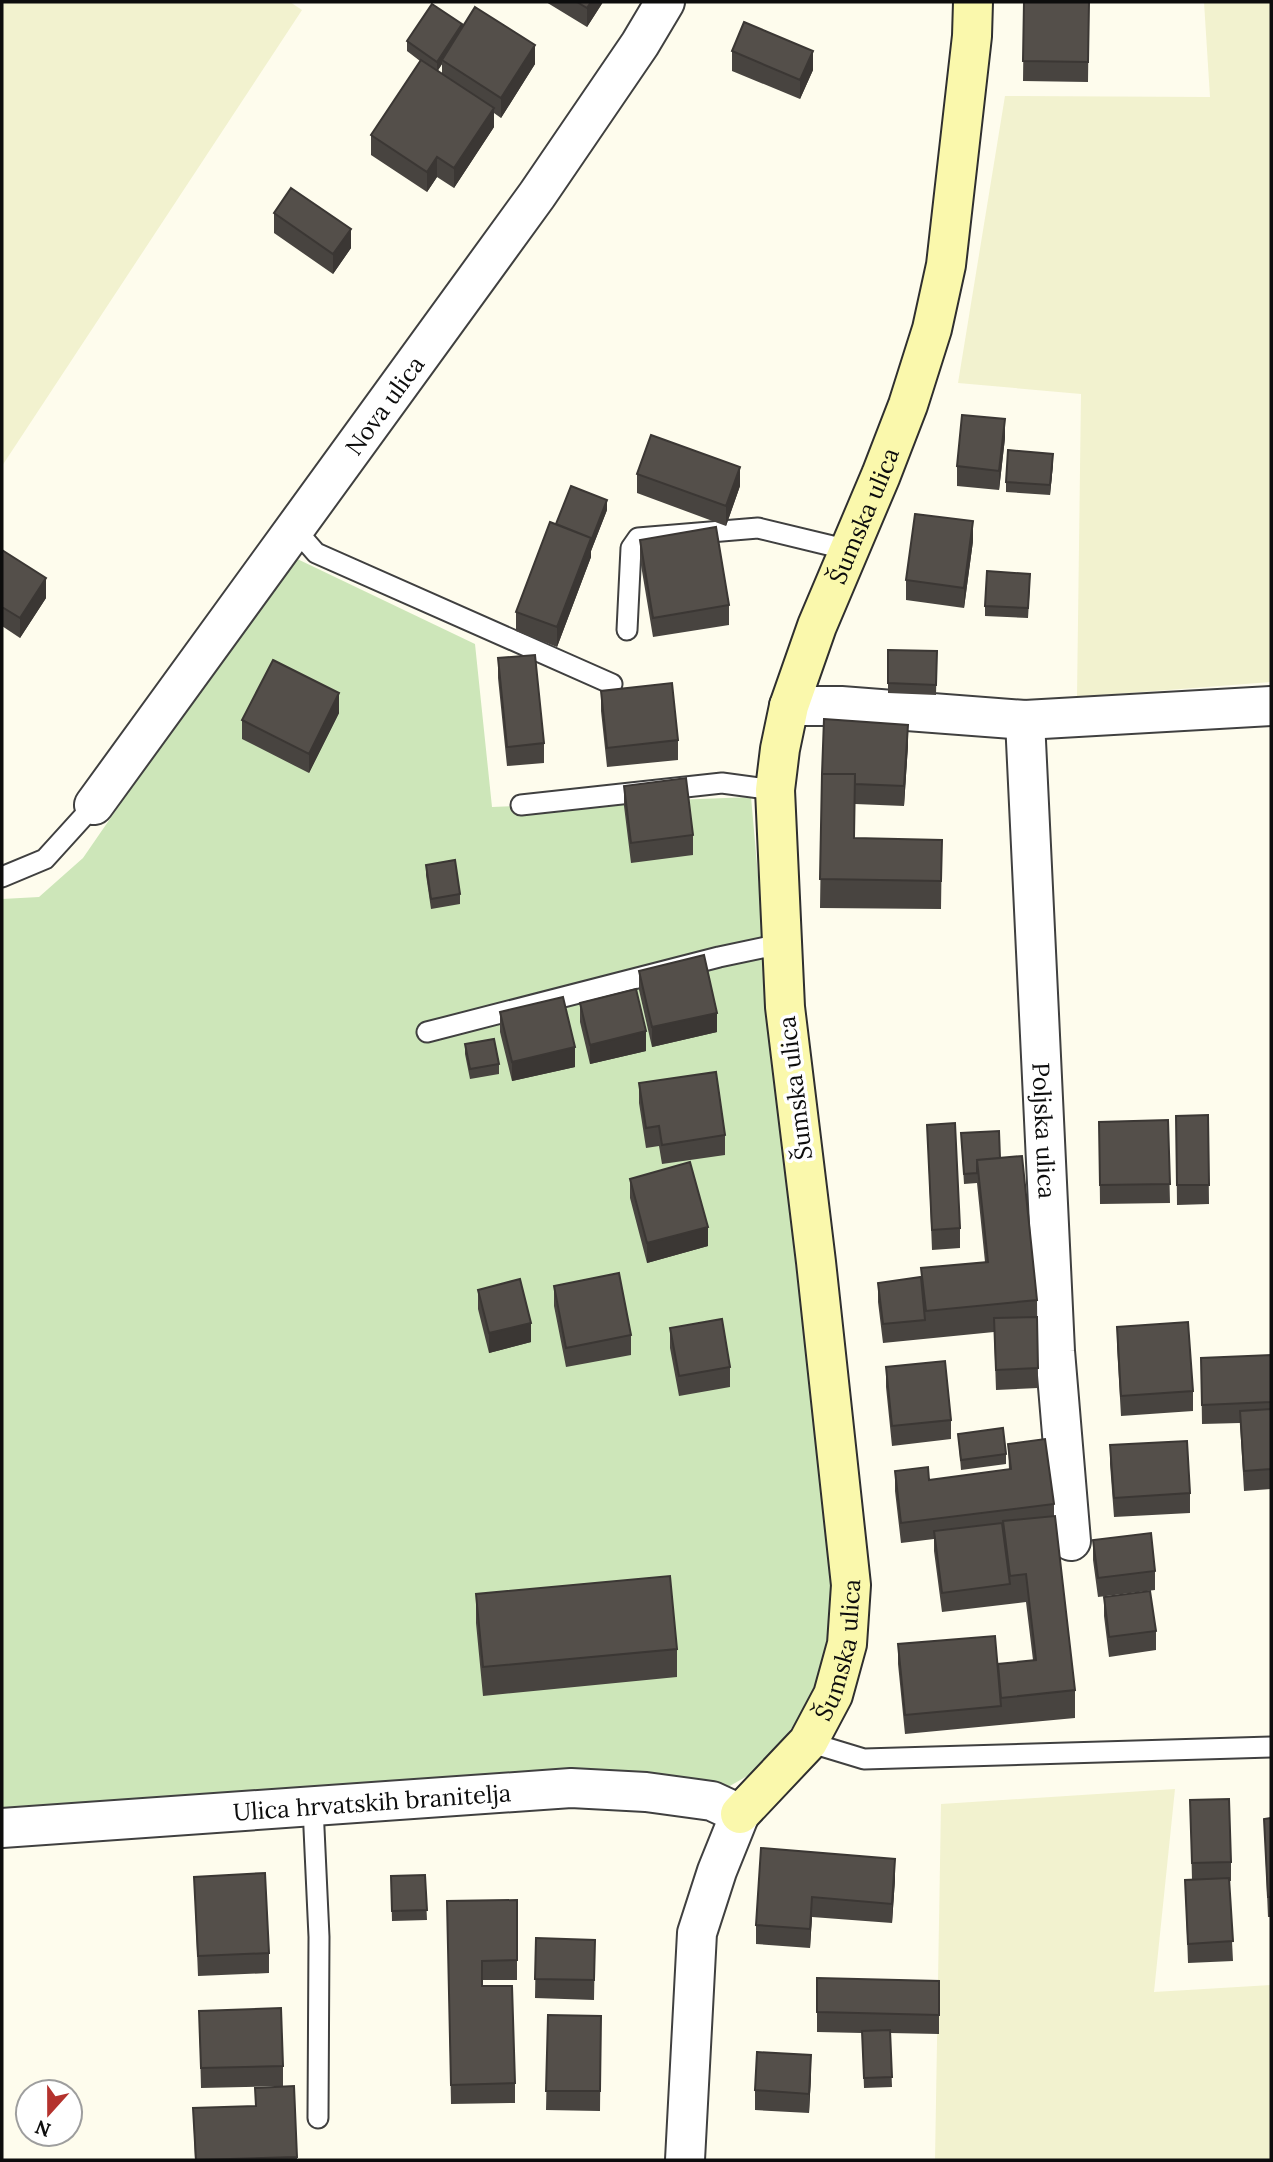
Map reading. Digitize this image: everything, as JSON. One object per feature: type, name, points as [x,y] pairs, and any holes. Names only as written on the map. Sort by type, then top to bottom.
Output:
[{"type":"street","name":"Nova ulica","points":[[94,805],[537,195],[640,44],[665,2]]},
{"type":"street","name":"Šumska ulica","points":[[685,2160],[697,1934],[717,1871],[740,1814],[808,1742],[833,1695],[847,1644],[851,1585],[785,1007],[775,790],[780,749],[789,706],[817,626],[890,452],[932,329],[946,265],[972,36],[973,2]]},
{"type":"street","points":[[789,706],[841,705],[1025,720],[1271,706]]},
{"type":"street","name":"Poljska ulica","points":[[1025,720],[1055,1351],[1071,1541]]},
{"type":"street","name":"Ulica hrvatskih branitelja","points":[[2,1828],[571,1788],[646,1791],[712,1801],[740,1814]]},
{"type":"lane","points":[[295,528],[316,553],[612,684]]},
{"type":"lane","points":[[627,630],[631,548],[638,538],[758,528],[849,550]]},
{"type":"lane","points":[[521,805],[722,783],[775,790]]},
{"type":"lane","points":[[2,877],[45,859],[94,805]]},
{"type":"lane","points":[[427,1032],[719,957],[781,944]]},
{"type":"lane","points":[[808,1742],[863,1759],[1271,1747]]},
{"type":"lane","points":[[313,1807],[318,1937],[318,2118]]},
{"type":"green space","points":[[2,2],[290,2],[302,10],[2,466]]},
{"type":"green space","points":[[1204,2],[1271,2],[1271,682],[1077,697],[1081,394],[958,383],[1005,96],[1210,97]]},
{"type":"green space","points":[[291,556],[475,644],[492,807],[751,797],[784,1167],[832,1570],[831,1636],[822,1679],[801,1717],[756,1771],[728,1787],[2,1815],[2,899],[39,897],[83,858]]},
{"type":"green space","points":[[1175,1789],[1154,1992],[1271,1985],[1271,2160],[935,2160],[941,1804]]},
{"type":"building","points":[[577,2],[591,2],[587,8]]},
{"type":"building","points":[[1024,2],[1089,2],[1088,62],[1023,61]]},
{"type":"building","points":[[432,4],[462,24],[437,62],[407,41]]},
{"type":"building","points":[[475,7],[535,45],[501,98],[442,60]]},
{"type":"building","points":[[744,22],[813,51],[800,80],[732,51]]},
{"type":"building","points":[[421,60],[494,108],[454,168],[437,157],[427,172],[371,135]]},
{"type":"building","points":[[291,188],[351,229],[333,254],[274,213]]},
{"type":"building","points":[[962,415],[1005,419],[999,471],[957,466]]},
{"type":"building","points":[[651,435],[740,467],[726,506],[637,474]]},
{"type":"building","points":[[1008,450],[1053,454],[1050,485],[1006,482]]},
{"type":"building","points":[[571,486],[607,500],[591,541],[591,538],[556,524]]},
{"type":"building","points":[[915,514],[973,521],[964,588],[906,580]]},
{"type":"building","points":[[550,522],[591,538],[557,627],[516,612]]},
{"type":"building","points":[[716,527],[729,605],[653,618],[640,540]]},
{"type":"building","points":[[2,550],[46,578],[20,618],[2,607]]},
{"type":"building","points":[[987,571],[1030,574],[1028,608],[985,606]]},
{"type":"building","points":[[888,650],[937,651],[936,685],[888,683]]},
{"type":"building","points":[[535,655],[544,743],[507,747],[498,658]]},
{"type":"building","points":[[273,660],[339,693],[309,754],[242,720]]},
{"type":"building","points":[[672,683],[678,740],[607,748],[601,691]]},
{"type":"building","points":[[824,719],[908,725],[904,786],[855,784],[855,774],[822,774]]},
{"type":"building","points":[[822,774],[855,774],[854,838],[942,840],[941,881],[820,879]]},
{"type":"building","points":[[686,778],[693,835],[631,843],[624,786]]},
{"type":"building","points":[[455,860],[460,894],[431,899],[426,865]]},
{"type":"building","points":[[704,955],[717,1013],[652,1027],[639,971]]},
{"type":"building","points":[[636,989],[646,1031],[590,1045],[580,1003]]},
{"type":"building","points":[[563,997],[575,1047],[512,1062],[500,1012]]},
{"type":"building","points":[[494,1039],[499,1064],[470,1069],[465,1044]]},
{"type":"building","points":[[716,1072],[725,1135],[662,1145],[659,1126],[646,1128],[639,1083]]},
{"type":"building","points":[[1208,1115],[1209,1185],[1177,1185],[1176,1116]]},
{"type":"building","points":[[1168,1120],[1170,1184],[1100,1185],[1099,1122]]},
{"type":"building","points":[[955,1123],[960,1228],[932,1230],[927,1125]]},
{"type":"building","points":[[999,1131],[1000,1158],[977,1160],[977,1173],[964,1174],[961,1133]]},
{"type":"building","points":[[1022,1156],[1037,1300],[926,1311],[921,1268],[988,1262],[977,1160]]},
{"type":"building","points":[[690,1162],[708,1227],[647,1243],[630,1179]]},
{"type":"building","points":[[619,1273],[631,1335],[566,1348],[554,1286]]},
{"type":"building","points":[[921,1277],[925,1320],[883,1324],[878,1283]]},
{"type":"building","points":[[520,1279],[531,1323],[489,1333],[478,1290]]},
{"type":"building","points":[[1037,1317],[1038,1368],[996,1370],[994,1318]]},
{"type":"building","points":[[722,1319],[730,1367],[679,1376],[670,1328]]},
{"type":"building","points":[[1188,1322],[1193,1391],[1121,1396],[1117,1327]]},
{"type":"building","points":[[1271,1355],[1271,1402],[1202,1405],[1201,1358]]},
{"type":"building","points":[[945,1361],[951,1420],[892,1426],[886,1367]]},
{"type":"building","points":[[1271,1409],[1271,1469],[1244,1471],[1240,1411]]},
{"type":"building","points":[[1003,1428],[1006,1454],[961,1460],[958,1434]]},
{"type":"building","points":[[1045,1439],[1054,1504],[901,1523],[895,1471],[928,1467],[929,1480],[1011,1469],[1008,1444]]},
{"type":"building","points":[[1187,1441],[1190,1493],[1114,1498],[1110,1445]]},
{"type":"building","points":[[1055,1516],[1075,1690],[1001,1698],[998,1664],[1036,1660],[1026,1574],[1010,1576],[1003,1521]]},
{"type":"building","points":[[1002,1523],[1010,1584],[942,1593],[934,1531]]},
{"type":"building","points":[[1151,1533],[1155,1571],[1098,1578],[1093,1540]]},
{"type":"building","points":[[670,1576],[677,1649],[483,1667],[476,1594]]},
{"type":"building","points":[[1150,1591],[1156,1631],[1109,1637],[1104,1597]]},
{"type":"building","points":[[995,1636],[1001,1706],[905,1715],[898,1644]]},
{"type":"building","points":[[1229,1799],[1231,1862],[1192,1863],[1190,1800]]},
{"type":"building","points":[[1271,1818],[1271,1897],[1268,1897],[1264,1819]]},
{"type":"building","points":[[761,1848],[895,1859],[892,1904],[812,1897],[810,1929],[756,1925]]},
{"type":"building","points":[[265,1873],[269,1953],[198,1956],[194,1877]]},
{"type":"building","points":[[425,1875],[427,1910],[392,1911],[391,1876]]},
{"type":"building","points":[[1229,1878],[1233,1941],[1188,1944],[1185,1880]]},
{"type":"building","points":[[517,1900],[517,1960],[482,1961],[482,1986],[512,1986],[515,2083],[451,2085],[447,1901]]},
{"type":"building","points":[[536,1938],[595,1940],[594,1980],[535,1979]]},
{"type":"building","points":[[817,1978],[939,1981],[939,2015],[817,2012]]},
{"type":"building","points":[[281,2008],[283,2066],[201,2068],[199,2011]]},
{"type":"building","points":[[548,2015],[601,2016],[600,2091],[546,2091]]},
{"type":"building","points":[[890,2030],[892,2077],[864,2078],[862,2031]]},
{"type":"building","points":[[757,2052],[811,2055],[809,2094],[755,2090]]},
{"type":"building","points":[[294,2086],[297,2157],[196,2160],[193,2108],[256,2106],[255,2088]]}]
